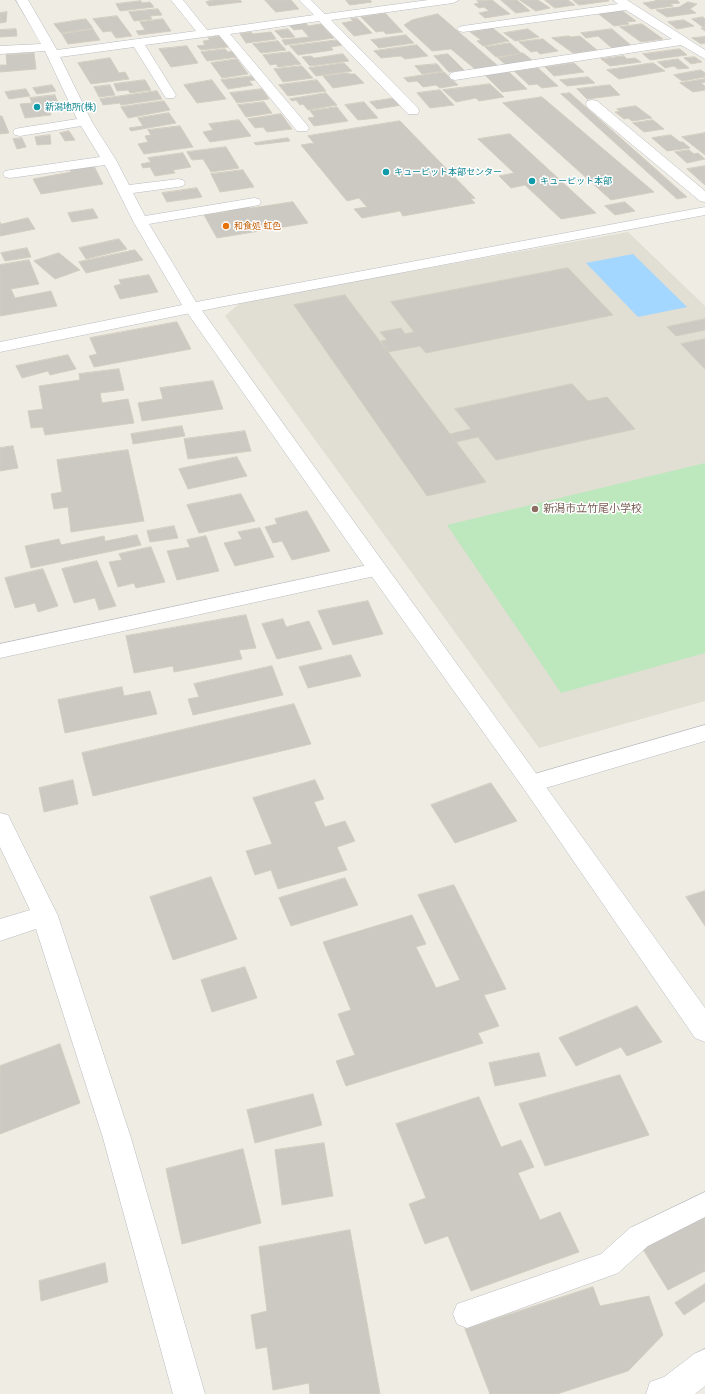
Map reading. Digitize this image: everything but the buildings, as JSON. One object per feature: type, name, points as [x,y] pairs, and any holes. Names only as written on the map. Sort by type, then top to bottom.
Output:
[{"type":"street","points":[[22,0],[50,51],[85,122],[109,160],[140,221],[192,308],[377,569],[532,783],[705,1030]]},
{"type":"street","points":[[177,0],[204,34]]},
{"type":"street","points":[[306,0],[413,111]]},
{"type":"street","points":[[0,50],[50,51],[138,43],[453,0]]},
{"type":"street","points":[[463,29],[624,3],[705,55]]},
{"type":"street","points":[[222,31],[302,128]]},
{"type":"street","points":[[455,76],[682,41]]},
{"type":"street","points":[[138,43],[170,96]]},
{"type":"street","points":[[592,104],[705,198]]},
{"type":"street","points":[[20,132],[85,122]]},
{"type":"street","points":[[10,174],[109,160]]},
{"type":"street","points":[[124,190],[178,182]]},
{"type":"street","points":[[140,221],[254,202]]},
{"type":"street","points":[[0,347],[192,308],[705,211]]},
{"type":"street","points":[[0,651],[377,569]]},
{"type":"street","points":[[532,783],[705,733]]},
{"type":"street","points":[[0,822],[45,916],[117,1138],[189,1394]]},
{"type":"street","points":[[0,930],[45,916]]},
{"type":"street","points":[[662,1394],[675,1389],[705,1366]]},
{"type":"lane","points":[[467,1314],[609,1264],[639,1237],[705,1204]]},
{"type":"shaded area","name":"新潟市立竹尾小学校","points":[[628,232],[705,306],[705,701],[539,748],[225,316],[241,302]]},
{"type":"green space","points":[[705,463],[705,653],[561,693],[447,525]]},
{"type":"water","points":[[633,254],[687,307],[638,317],[586,263]]},
{"type":"place","name":"新潟地所(株)","points":[[37,107]]},
{"type":"place","name":"キューピット本部センター","points":[[386,172]]},
{"type":"place","name":"キューピット本部","points":[[532,181]]},
{"type":"place","name":"和食処 虹色","points":[[226,226]]},
{"type":"place","name":"新潟市立竹尾小学校","points":[[535,509]]}]
